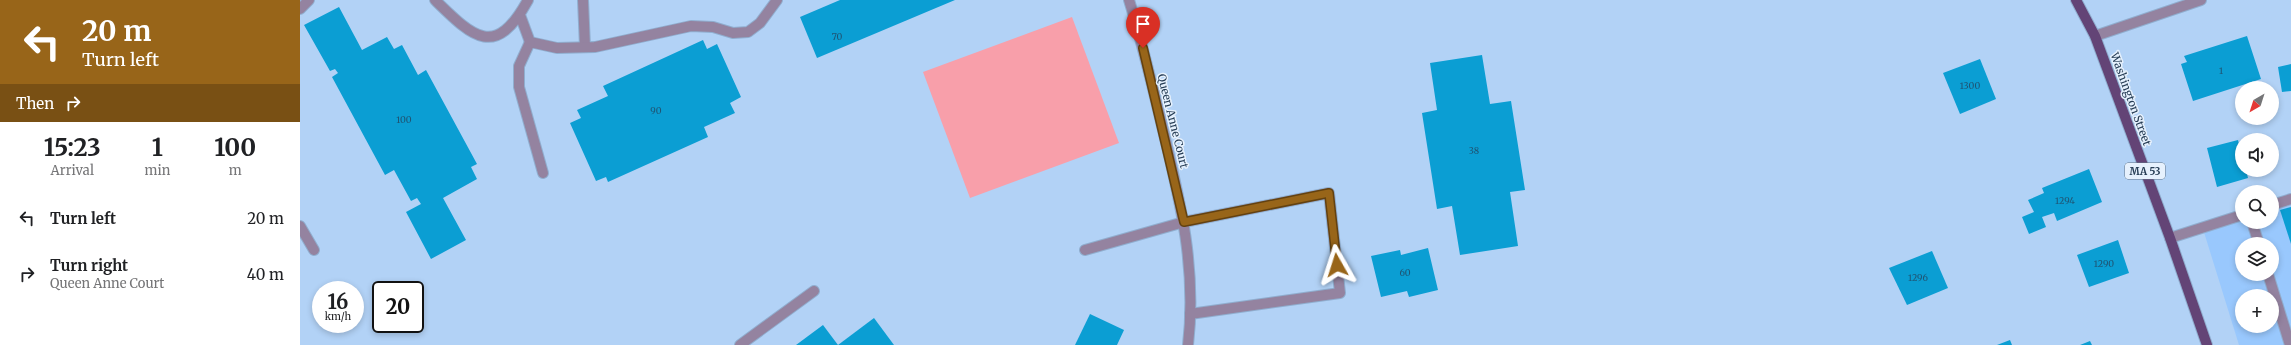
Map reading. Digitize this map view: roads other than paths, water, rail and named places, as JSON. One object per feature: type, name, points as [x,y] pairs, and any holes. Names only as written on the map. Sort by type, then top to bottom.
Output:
[{"type":"main road","name":"Washington Street","points":[[2076,0],[2095,36],[2170,238],[2207,345]]},
{"type":"street","points":[[300,9],[309,0]]},
{"type":"street","points":[[435,0],[470,33],[480,36],[498,35],[513,24],[528,0]]},
{"type":"street","points":[[583,0],[585,47]]},
{"type":"street","points":[[530,42],[557,48],[595,47],[691,26],[713,27],[733,33],[748,32],[760,23],[777,0]]},
{"type":"street","name":"Queen Anne Court","points":[[1128,0],[1139,33],[1184,222],[1190,263],[1190,314],[1188,345]]},
{"type":"street","points":[[2095,36],[2201,0]]},
{"type":"street","points":[[520,15],[530,42],[519,66],[519,87],[543,173]]},
{"type":"street","points":[[1085,250],[1184,222],[1329,193],[1340,293],[1190,314]]},
{"type":"street","points":[[2279,203],[2291,199]]},
{"type":"street","points":[[2170,238],[2235,217]]},
{"type":"street","points":[[300,226],[314,250]]},
{"type":"street","points":[[2270,281],[2290,345]]},
{"type":"street","points":[[740,345],[814,291]]}]
